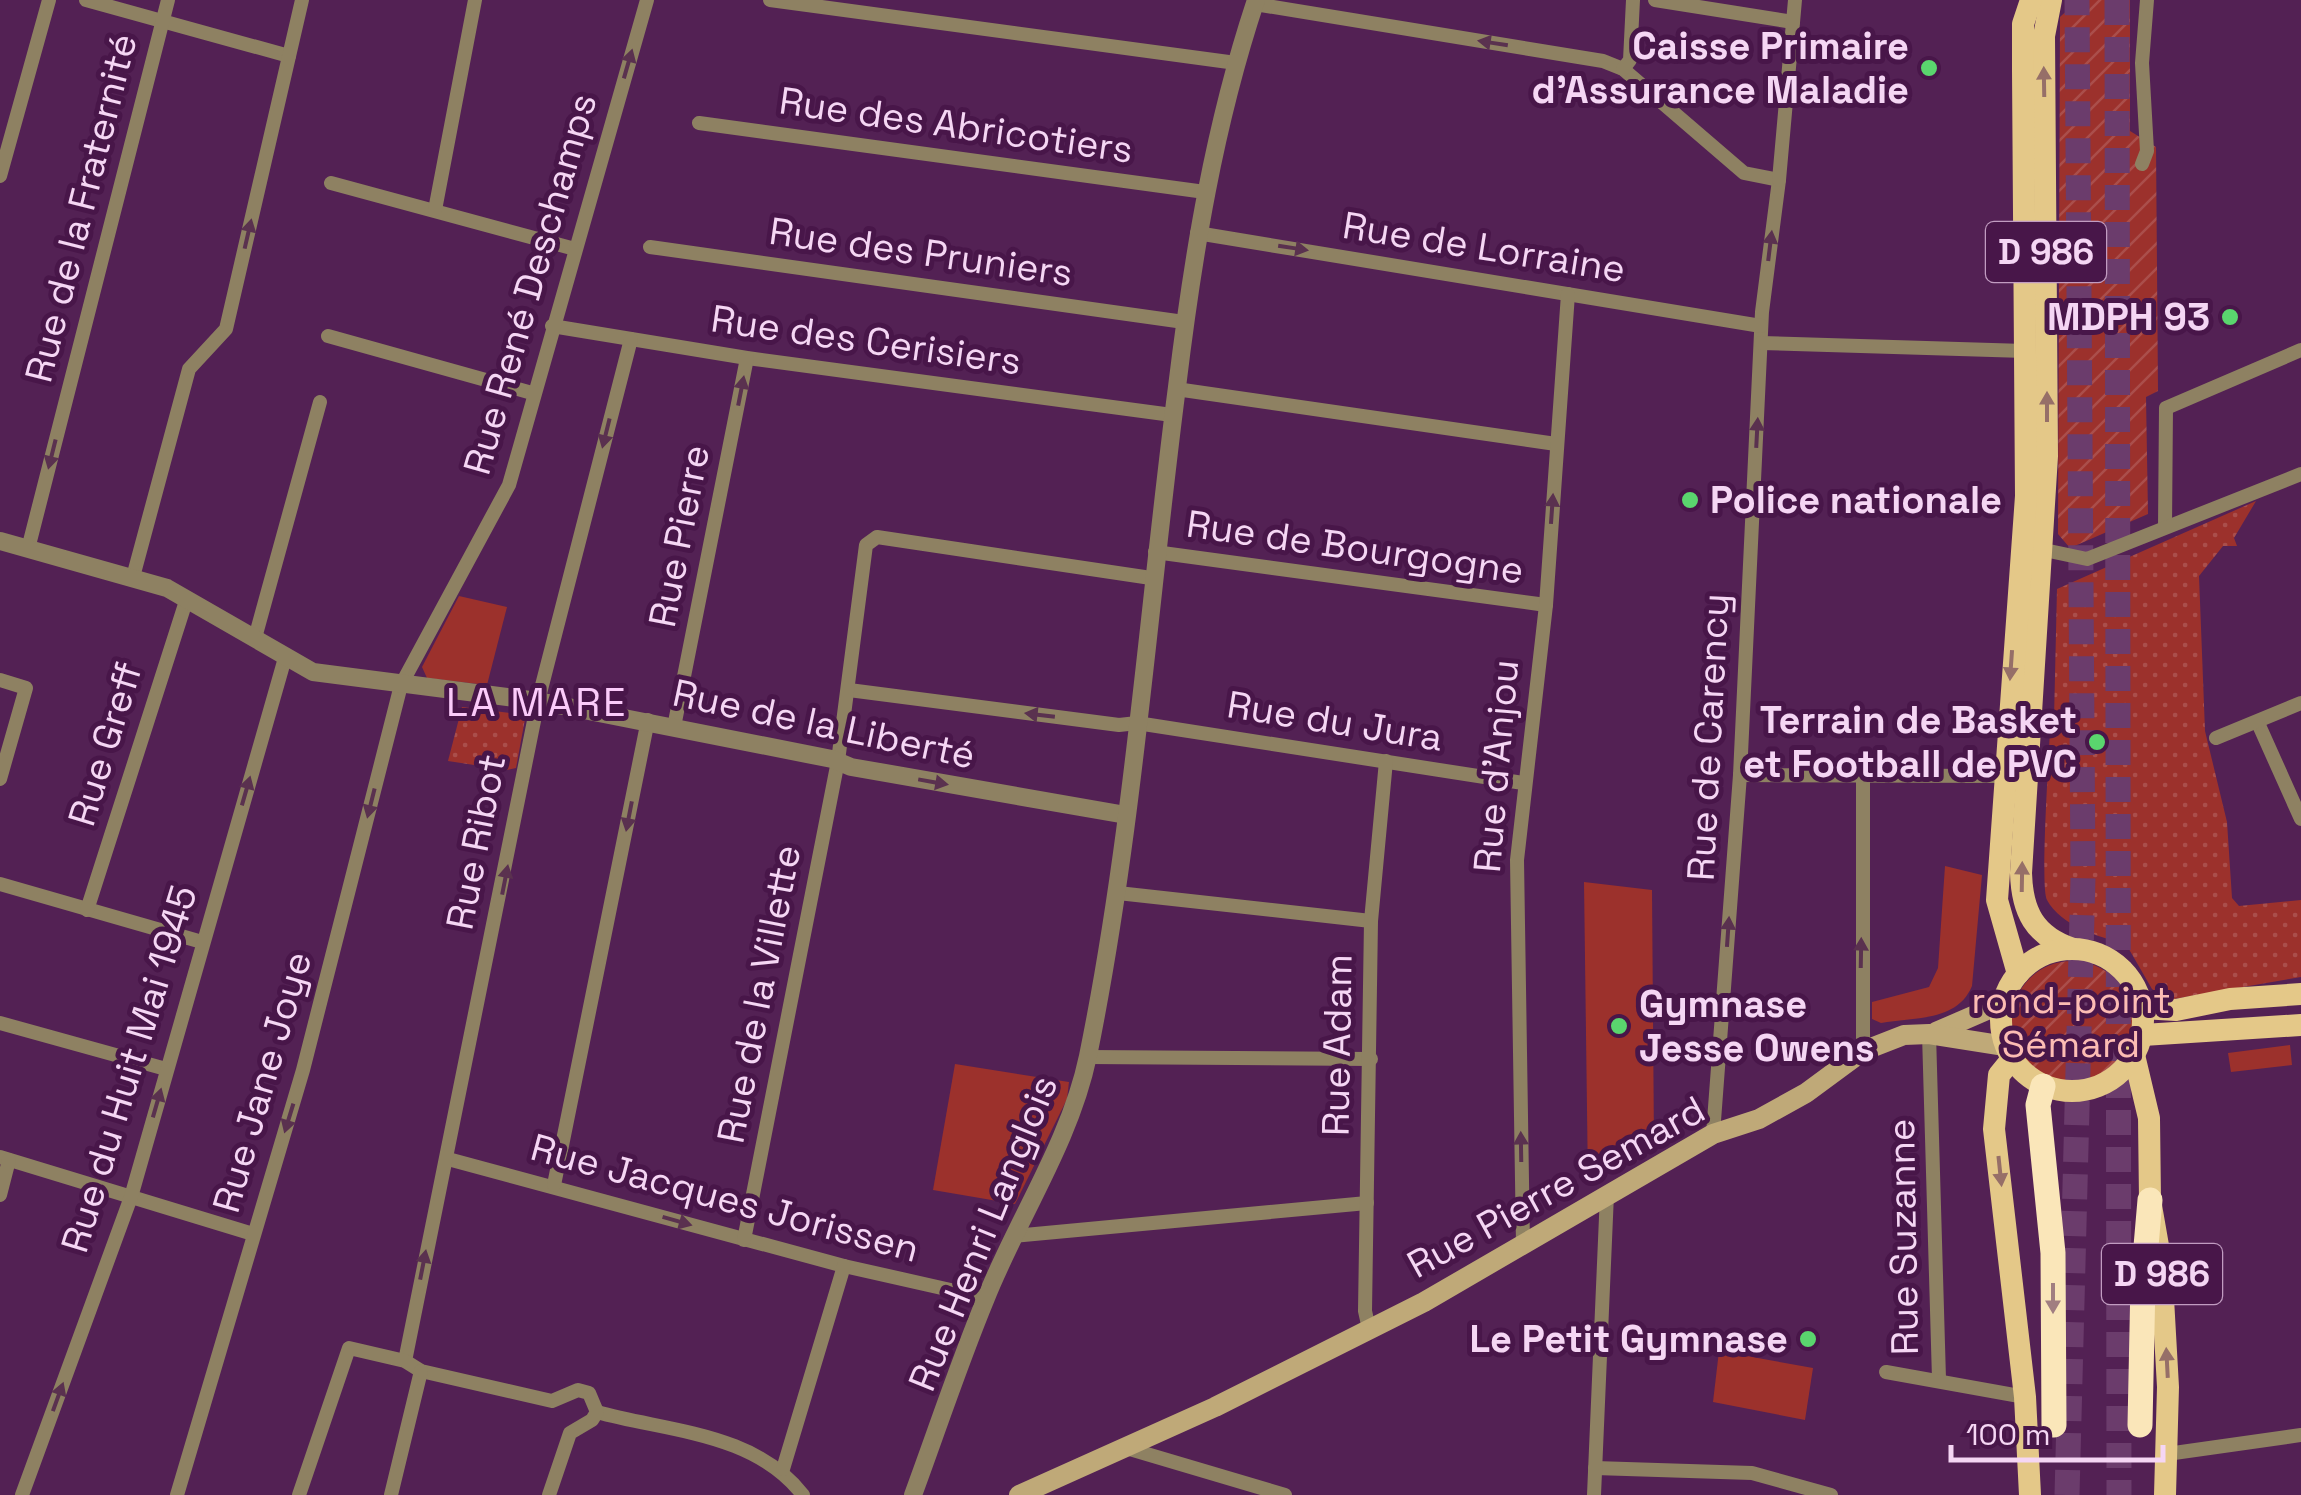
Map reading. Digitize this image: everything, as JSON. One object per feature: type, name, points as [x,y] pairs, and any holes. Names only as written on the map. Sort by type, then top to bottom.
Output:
[{"type":"highway","points":[[2044,1086],[2038,1105],[2053,1252],[2054,1425]]},
{"type":"highway","points":[[2140,1425],[2143,1281],[2150,1200]]},
{"type":"main road","name":"D 986","points":[[2018,974],[1997,900],[2026,496],[2024,24],[2031,0]]},
{"type":"main road","name":"D 986","points":[[2051,0],[2044,36],[2047,456],[2022,896],[2035,927],[2072,949]]},
{"type":"main road","points":[[2009,1052],[2044,1086],[2085,1091],[2113,1078],[2139,1045],[2142,1008],[2125,972],[2100,955],[2072,949],[2041,956],[2018,974],[2003,1003],[2009,1052],[1999,1074],[1994,1129],[2025,1396],[2030,1495]]},
{"type":"main road","points":[[2142,1008],[2176,1010],[2230,999],[2301,994]]},
{"type":"main road","name":"Rue Pierre Semard","points":[[1929,1034],[2003,1003]]},
{"type":"main road","points":[[2139,1045],[2301,1025]]},
{"type":"main road","name":"Rue Pierre Semard","points":[[1019,1495],[1215,1406],[1369,1329],[1713,1134],[1759,1118],[1806,1093],[1863,1050],[1904,1035],[1929,1034],[2009,1052]]},
{"type":"main road","name":"D 986","points":[[2139,1045],[2149,1118],[2150,1200],[2161,1263],[2167,1454],[2164,1495]]},
{"type":"street","points":[[0,176],[49,0]]},
{"type":"street","points":[[86,0],[289,56]]},
{"type":"street","name":"Rue de la Fraternité","points":[[28,549],[168,0]]},
{"type":"street","points":[[133,577],[189,370],[226,330],[302,0]]},
{"type":"street","points":[[435,210],[475,0]]},
{"type":"street","name":"Rue René Deschamps","points":[[401,684],[509,485],[646,0]]},
{"type":"street","points":[[770,0],[1236,63]]},
{"type":"street","points":[[1623,69],[1630,60],[1633,0]]},
{"type":"street","points":[[1655,0],[1793,22]]},
{"type":"street","name":"Rue de Carency","points":[[1713,1134],[1740,775],[1761,326],[1795,0]]},
{"type":"street","points":[[2142,164],[2147,151],[2142,132],[2147,0]]},
{"type":"street","points":[[1256,2],[1603,61],[1623,69],[1744,173],[1778,180]]},
{"type":"street","name":"Rue Henri Langlois","points":[[914,1495],[986,1298],[1077,1102],[1088,1057],[1118,893],[1151,578],[1197,232],[1236,63],[1256,2]]},
{"type":"street","name":"Rue des Abricotiers","points":[[699,123],[1205,192]]},
{"type":"street","points":[[331,183],[575,248]]},
{"type":"street","name":"Rue de Lorraine","points":[[1197,232],[1761,326]]},
{"type":"street","name":"Rue des Pruniers","points":[[650,247],[1184,322]]},
{"type":"street","name":"Rue d'Anjou","points":[[1523,1244],[1517,860],[1522,783],[1546,605],[1568,294]]},
{"type":"street","name":"Rue des Cerisiers","points":[[552,326],[747,358],[1172,416]]},
{"type":"street","points":[[328,336],[532,393]]},
{"type":"street","name":"Rue Ribot","points":[[405,1361],[448,1159],[446,1149],[500,905],[538,701],[630,338]]},
{"type":"street","points":[[1761,343],[2025,351]]},
{"type":"street","points":[[2165,526],[2166,408],[2301,350]]},
{"type":"street","name":"Rue Pierre","points":[[674,727],[747,358]]},
{"type":"street","points":[[1176,389],[1556,444]]},
{"type":"street","points":[[255,638],[320,402]]},
{"type":"street","points":[[2026,496],[2032,547],[2086,559],[2301,474]]},
{"type":"street","name":"Rue de la Villette","points":[[744,1240],[838,761],[866,545],[877,537],[1151,578]]},
{"type":"street","name":"Rue de la Liberté","points":[[0,541],[133,577],[187,598],[314,672],[538,701],[648,720],[851,767],[1126,815]]},
{"type":"street","name":"Rue de Bourgogne","points":[[1155,552],[1546,605]]},
{"type":"street","name":"Rue Greff","points":[[88,910],[187,598]]},
{"type":"street","name":"Rue du Huit Mai 1945","points":[[22,1495],[130,1197],[285,658]]},
{"type":"street","points":[[0,680],[26,688],[0,779]]},
{"type":"street","name":"Rue Jane Joye","points":[[176,1495],[304,1070],[401,684]]},
{"type":"street","name":"Rue du Jura","points":[[849,690],[1119,725],[1137,723],[1522,783]]},
{"type":"street","points":[[2216,738],[2301,704]]},
{"type":"street","points":[[554,1185],[648,720]]},
{"type":"street","points":[[2258,722],[2301,819]]},
{"type":"street","name":"Rue Adam","points":[[1369,1329],[1365,1311],[1372,922],[1386,761]]},
{"type":"street","points":[[1740,775],[2005,776]]},
{"type":"street","points":[[1863,1050],[1864,778]]},
{"type":"street","points":[[0,884],[202,942]]},
{"type":"street","points":[[1118,893],[1372,922]]},
{"type":"street","points":[[0,1022],[166,1069]]},
{"type":"street","name":"Rue Suzanne","points":[[1929,1034],[1939,1380]]},
{"type":"street","points":[[1088,1057],[1372,1058]]},
{"type":"street","points":[[0,1195],[4,1158],[254,1234]]},
{"type":"street","name":"Rue Jacques Jorissen","points":[[448,1159],[844,1266],[986,1298]]},
{"type":"street","points":[[1594,1495],[1608,1194]]},
{"type":"street","points":[[1013,1236],[1367,1204]]},
{"type":"street","points":[[783,1469],[844,1266]]},
{"type":"street","points":[[299,1495],[349,1348],[405,1361],[422,1371],[552,1401],[584,1391],[594,1398],[596,1412],[592,1420],[576,1427],[568,1438],[549,1495]]},
{"type":"street","points":[[391,1495],[422,1371]]},
{"type":"street","points":[[1886,1372],[2025,1396]]},
{"type":"street","points":[[596,1412],[726,1441],[783,1469],[803,1495]]},
{"type":"street","points":[[2167,1454],[2301,1435]]},
{"type":"street","points":[[1123,1447],[1285,1495]]},
{"type":"street","points":[[1595,1468],[1752,1473],[1831,1495]]},
{"type":"green space","points":[[2079,0],[2130,0],[2130,131],[2156,147],[2158,391],[2146,397],[2148,514],[2070,548],[2058,534],[2060,17]]},
{"type":"green space","points":[[2256,501],[2234,538],[2237,546],[2223,546],[2199,576],[2205,731],[2227,822],[2232,898],[2239,906],[2301,900],[2301,977],[2168,1000],[2152,989],[2126,944],[2071,924],[2047,900],[2045,848],[2050,730],[2054,719],[2057,589]]},
{"type":"green space","points":[[459,596],[507,607],[487,685],[427,678],[422,667]]},
{"type":"green space","points":[[462,707],[518,714],[525,719],[516,768],[448,761]]},
{"type":"green space","points":[[1945,866],[1982,875],[1972,986],[1965,998],[1945,1012],[1881,1023],[1872,1019],[1872,1002],[1929,987],[1938,968]]},
{"type":"green space","name":"Gymnase Jesse Owens","points":[[1584,882],[1652,890],[1654,1146],[1588,1185]]},
{"type":"green space","name":"rond-point Sémard","points":[[2072,961],[2095,965],[2115,978],[2128,998],[2132,1021],[2128,1044],[2115,1064],[2095,1077],[2072,1081],[2049,1077],[2029,1064],[2016,1044],[2012,1021],[2016,998],[2029,978],[2049,965]]},
{"type":"green space","points":[[2290,1045],[2292,1065],[2231,1072],[2228,1053]]},
{"type":"green space","points":[[955,1064],[1069,1082],[1067,1099],[1015,1204],[933,1190]]},
{"type":"green space","points":[[1719,1351],[1813,1368],[1805,1420],[1713,1402]]},
{"type":"tunnel","points":[[2067,1495],[2083,877],[2077,0]]},
{"type":"tunnel","points":[[2117,0],[2119,1495]]},
{"type":"place","name":"Caisse Primaire d'Assurance Maladie","points":[[1929,68]]},
{"type":"place","name":"MDPH 93","points":[[2230,317]]},
{"type":"place","name":"Police nationale","points":[[1690,500]]},
{"type":"place","name":"Terrain de Basket et Football de PVC","points":[[2097,742]]},
{"type":"place","name":"Gymnase Jesse Owens","points":[[1619,1026]]},
{"type":"place","name":"Le Petit Gymnase","points":[[1808,1339]]},
{"type":"district","name":"LA MARE","points":[[537,702]]}]
